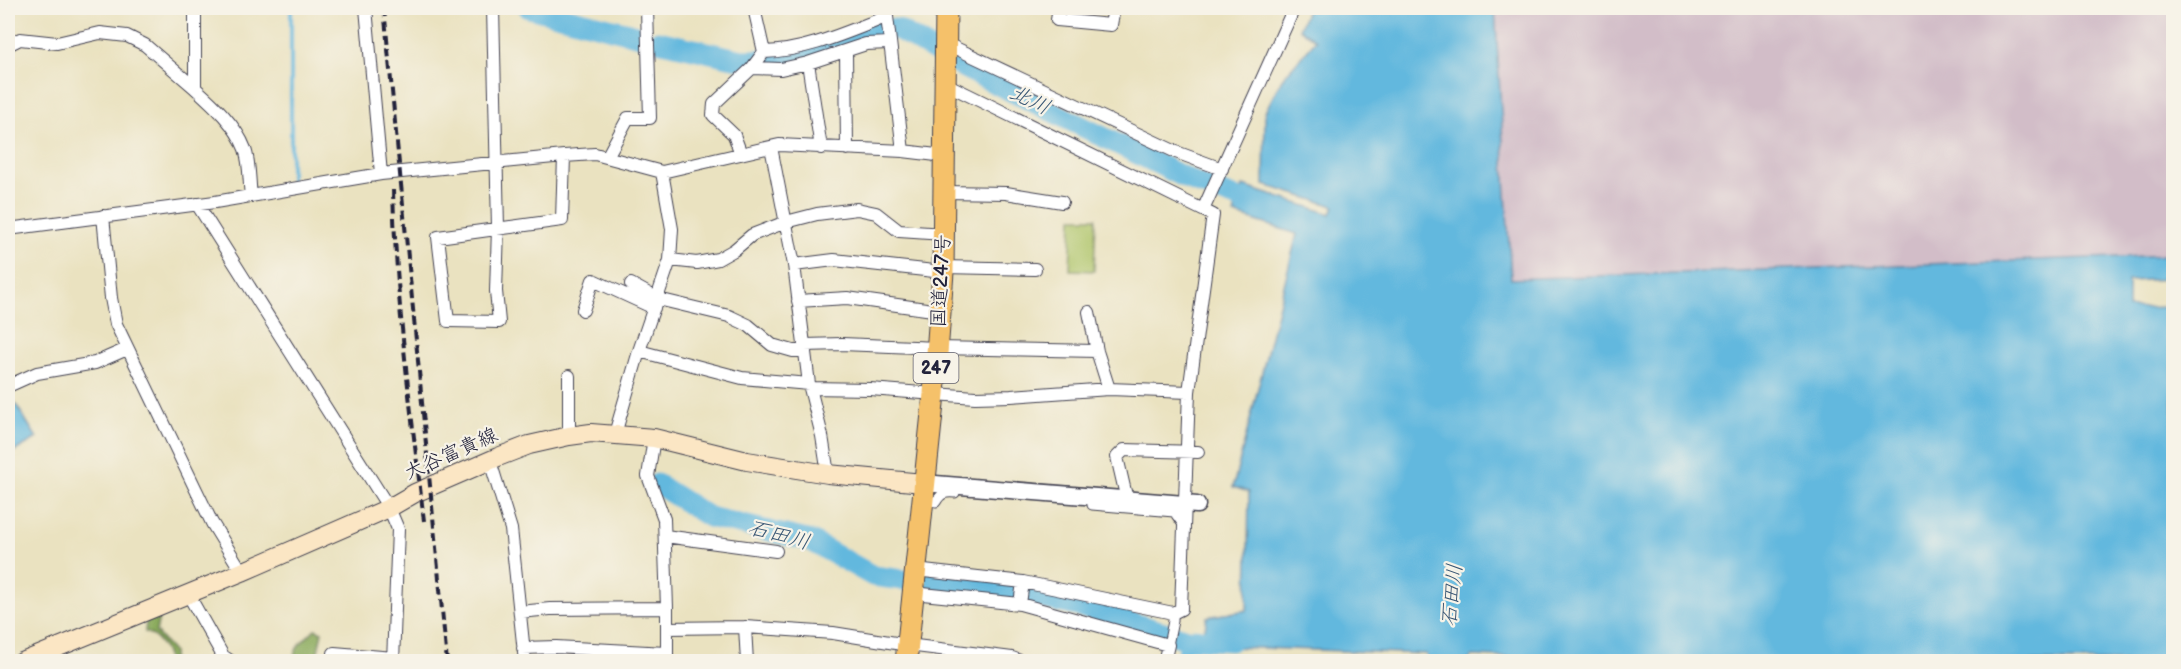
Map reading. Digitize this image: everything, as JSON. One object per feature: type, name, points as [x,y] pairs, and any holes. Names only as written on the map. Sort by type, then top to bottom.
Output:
[{"type":"highway","name":"国道247号","points":[[907,653],[920,493],[934,394],[943,269],[946,8]]},
{"type":"main road","name":"大谷富貴線","points":[[22,662],[242,572],[490,461],[529,446],[569,436],[591,433],[654,438],[747,461],[828,474],[920,493]]},
{"type":"street","points":[[195,8],[195,88]]},
{"type":"street","points":[[366,8],[381,174]]},
{"type":"street","points":[[493,8],[498,228],[496,291],[499,322],[448,321],[438,237],[498,228],[562,220],[564,156]]},
{"type":"street","points":[[607,157],[628,118],[650,118],[647,8]]},
{"type":"street","points":[[741,154],[734,135],[713,115],[714,104],[752,68],[764,52],[754,8]]},
{"type":"street","points":[[1059,8],[1057,20],[1111,25],[1114,8]]},
{"type":"street","points":[[1206,205],[1294,8]]},
{"type":"street","points":[[764,52],[784,52],[843,34],[886,12],[903,151]]},
{"type":"street","points":[[8,45],[20,39],[57,43],[100,33],[127,36],[145,45],[216,107],[236,131],[245,150],[251,196]]},
{"type":"street","points":[[752,68],[781,69],[846,52],[866,44],[889,43]]},
{"type":"street","points":[[947,44],[1219,173]]},
{"type":"street","points":[[846,52],[847,149]]},
{"type":"street","points":[[808,63],[821,148]]},
{"type":"street","points":[[915,570],[1023,582],[1173,613],[1181,609],[1184,526],[1191,504],[1192,452],[1189,392],[1213,215],[1206,205],[946,79]]},
{"type":"street","points":[[8,229],[197,204],[381,174],[496,161],[595,154],[662,172],[779,146],[903,151],[945,156]]},
{"type":"street","points":[[771,147],[794,265],[810,386],[828,474]]},
{"type":"street","points":[[615,434],[639,351],[670,260],[672,229],[662,172]]},
{"type":"street","points":[[944,192],[1006,193],[1062,202]]},
{"type":"street","points":[[197,204],[389,508],[398,529],[394,660],[334,653]]},
{"type":"street","points":[[670,260],[697,263],[718,259],[734,250],[752,235],[786,222],[816,214],[857,209],[876,213],[899,231],[944,234]]},
{"type":"street","points":[[103,216],[111,298],[116,324],[212,523],[242,572]]},
{"type":"street","points":[[794,265],[834,260],[943,269],[1035,269]]},
{"type":"street","points":[[583,310],[592,280],[656,303],[729,316],[748,325],[772,345],[793,351],[842,344],[1097,351]]},
{"type":"street","points":[[631,284],[656,303]]},
{"type":"street","points":[[798,301],[847,298],[940,310]]},
{"type":"street","points":[[1089,312],[1097,351],[1109,389]]},
{"type":"street","points":[[8,386],[38,373],[96,363],[127,349]]},
{"type":"street","points":[[639,351],[742,378],[810,386],[975,397],[1109,389],[1189,392]]},
{"type":"street","points":[[569,376],[569,436]]},
{"type":"street","points":[[524,648],[556,647],[667,657],[664,519],[648,476],[654,438]]},
{"type":"street","points":[[1127,500],[1118,457],[1124,450],[1192,452]]},
{"type":"street","points":[[490,461],[511,529],[525,662]]},
{"type":"street","points":[[920,493],[947,484],[1191,504]]},
{"type":"street","points":[[947,484],[1174,512],[1184,526]]},
{"type":"street","points":[[665,536],[776,551]]},
{"type":"street","points":[[1020,604],[1023,582]]},
{"type":"street","points":[[913,593],[1020,604],[1168,645]]},
{"type":"street","points":[[188,594],[223,656],[232,662]]},
{"type":"street","points":[[520,612],[550,609],[667,608]]},
{"type":"street","points":[[1164,662],[1173,613]]},
{"type":"street","points":[[667,628],[745,627],[833,633],[907,653],[1012,657],[1023,662]]},
{"type":"street","points":[[745,627],[747,662]]},
{"type":"shaded area","points":[[1495,8],[2173,8],[2173,255],[1510,279]]},
{"type":"green space","points":[[1072,218],[1096,218],[1094,271],[1070,270]]},
{"type":"green space","points":[[159,616],[156,632],[173,652],[173,661],[168,661],[161,644],[145,632],[146,621]]},
{"type":"green space","points":[[315,629],[322,632],[316,661],[292,661],[298,646]]},
{"type":"water","points":[[1308,8],[1495,8],[1511,279],[2173,255],[2173,279],[2128,281],[2128,308],[2173,307],[2173,661],[1627,662],[1472,656],[1469,661],[1428,662],[1426,654],[1202,646],[1207,617],[1247,610],[1249,492],[1233,487],[1297,234],[1234,214],[1243,186],[1331,214],[1334,206],[1264,185],[1265,112],[1282,79],[1316,40],[1299,29]]},
{"type":"water","points":[[15,403],[37,438],[15,451],[8,440],[8,407]]},
{"type":"waterway","points":[[291,8],[291,180]]},
{"type":"waterway","name":"北川","points":[[529,8],[640,36]]},
{"type":"waterway","name":"北川","points":[[658,41],[742,60],[788,59],[881,29],[897,29],[962,67],[1196,183],[1265,209]]},
{"type":"waterway","name":"石田川","points":[[657,484],[709,517],[811,541],[873,576],[903,580]]},
{"type":"waterway","name":"石田川","points":[[930,582],[1017,593]]},
{"type":"waterway","name":"石田川","points":[[1025,595],[1077,606],[1187,639],[1231,641]]},
{"type":"waterway","points":[[1181,662],[1187,639]]},
{"type":"railway","points":[[384,8],[447,662]]},
{"type":"railway","points":[[393,190],[401,315],[424,521]]}]
